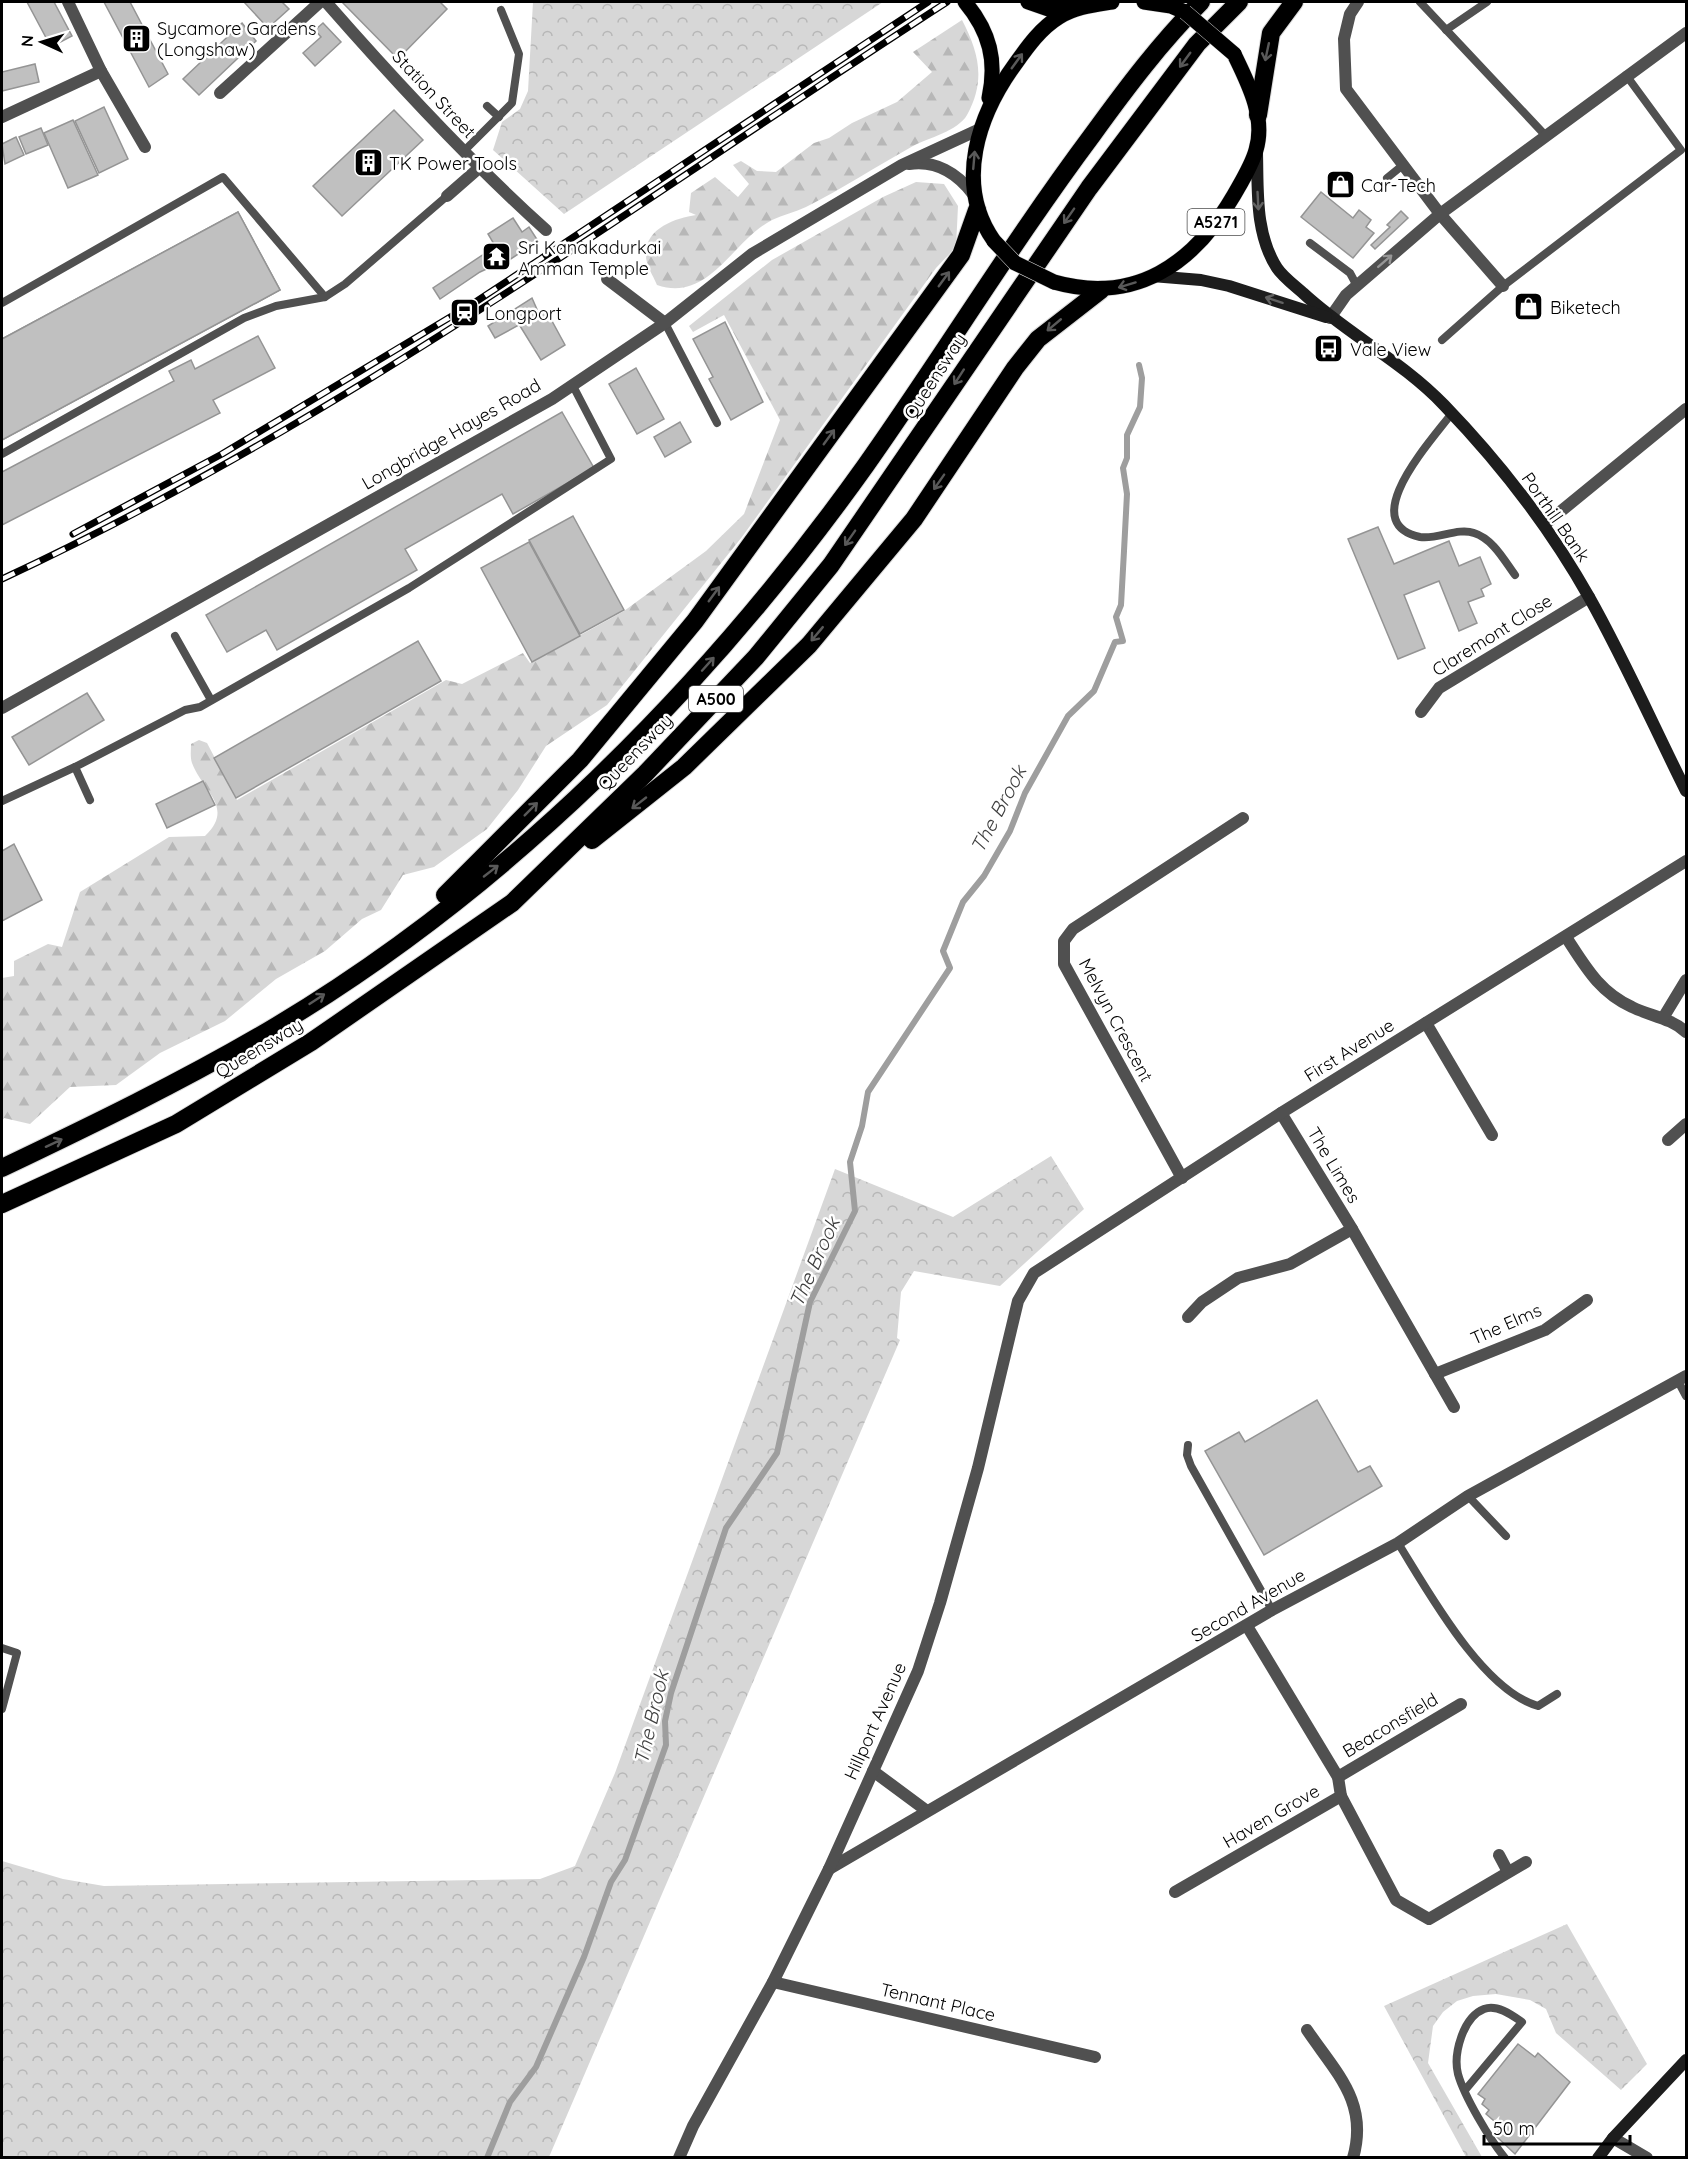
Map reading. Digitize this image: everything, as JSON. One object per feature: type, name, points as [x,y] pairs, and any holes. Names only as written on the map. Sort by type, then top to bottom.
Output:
[{"type":"highway","name":"Queensway","points":[[2,1168],[148,1099],[270,1030],[386,954],[544,829],[684,690],[739,630],[797,558],[867,464],[1066,170],[1170,33],[1201,2]]},
{"type":"highway","name":"Queensway","points":[[2,1204],[176,1124],[311,1042],[512,903],[645,774],[756,657],[831,565],[1089,188],[1197,44],[1239,2]]},
{"type":"highway","points":[[1258,114],[1271,33],[1294,2]]},
{"type":"highway","points":[[386,954],[580,760],[694,621],[961,255],[975,202]]},
{"type":"highway","points":[[512,903],[684,767],[809,645],[914,519],[1015,368],[1038,339],[1101,290]]},
{"type":"main road","points":[[1028,2],[1051,10],[1073,9],[1112,2]]},
{"type":"main road","name":"A5271","points":[[975,202],[994,241],[1015,263],[1054,282],[1076,288],[1101,290],[1122,288],[1170,267],[1207,236],[1232,199],[1257,149],[1258,114],[1250,86],[1234,54],[1185,12],[1171,6],[1144,2]]},
{"type":"main road","points":[[969,6],[989,40],[994,59],[993,81],[974,153],[975,202]]},
{"type":"main road","points":[[986,110],[1028,46],[1045,27],[1073,9]]},
{"type":"main road","name":"Porthill Bank","points":[[1257,149],[1258,206],[1267,251],[1278,270],[1330,318],[1409,374],[1452,413],[1544,525],[1589,597],[1686,791]]},
{"type":"main road","name":"Porthill Bank","points":[[1152,276],[1201,280],[1228,286],[1330,318]]},
{"type":"main road","points":[[1598,2157],[1686,2060]]},
{"type":"street","points":[[68,2],[101,71],[145,147]]},
{"type":"street","points":[[220,93],[320,2]]},
{"type":"street","name":"Station Street","points":[[326,2],[413,101],[479,168],[546,230]]},
{"type":"street","points":[[1358,2],[1350,14],[1344,39],[1346,89],[1440,214],[1503,286]]},
{"type":"street","points":[[1330,318],[1357,286],[1440,214],[1686,33]]},
{"type":"street","points":[[2,117],[101,71]]},
{"type":"street","name":"Longbridge Hayes Road","points":[[2,708],[572,384],[665,323],[752,254],[902,165],[980,129]]},
{"type":"street","points":[[902,165],[918,162],[950,171],[964,182],[975,202]]},
{"type":"street","points":[[447,196],[479,168]]},
{"type":"street","points":[[607,279],[665,323]]},
{"type":"street","points":[[1544,525],[1686,409]]},
{"type":"street","name":"Claremont Close","points":[[1421,712],[1439,688],[1589,597]]},
{"type":"street","name":"Melvyn Crescent","points":[[1182,1178],[1064,964],[1064,941],[1073,929],[1243,818]]},
{"type":"street","name":"First Avenue","points":[[1034,1273],[1281,1113],[1686,861]]},
{"type":"street","points":[[1566,937],[1595,983],[1612,997],[1632,1008],[1663,1018],[1686,1032]]},
{"type":"street","points":[[1663,1018],[1686,980]]},
{"type":"street","points":[[1426,1023],[1492,1135]]},
{"type":"street","name":"The Limes","points":[[1188,1317],[1202,1302],[1238,1278],[1290,1264],[1352,1229],[1281,1113]]},
{"type":"street","points":[[1668,1140],[1686,1124]]},
{"type":"street","points":[[1352,1229],[1454,1407]]},
{"type":"street","name":"Hillport Avenue","points":[[679,2157],[693,2126],[773,1982],[830,1869],[918,1671],[940,1603],[978,1468],[1018,1300],[1034,1273]]},
{"type":"street","name":"The Elms","points":[[1435,1374],[1545,1330],[1587,1300]]},
{"type":"street","name":"Second Avenue","points":[[830,1869],[1272,1610],[1398,1543],[1468,1496],[1682,1378]]},
{"type":"street","name":"Haven Grove","points":[[1175,1892],[1341,1796],[1338,1777],[1247,1626]]},
{"type":"street","name":"Beaconsfield","points":[[1338,1777],[1461,1704]]},
{"type":"street","points":[[873,1771],[927,1811]]},
{"type":"street","points":[[1341,1796],[1396,1900],[1429,1919],[1526,1862]]},
{"type":"street","points":[[1498,1855],[1508,1872]]},
{"type":"street","name":"Tennant Place","points":[[773,1982],[1095,2057]]},
{"type":"street","points":[[1307,2030],[1344,2085],[1358,2112],[1359,2132],[1353,2157]]},
{"type":"street","points":[[1613,2138],[1647,2157]]},
{"type":"lane","points":[[1420,2],[1545,135]]},
{"type":"lane","points":[[1446,30],[1487,2]]},
{"type":"lane","points":[[463,152],[513,103],[519,54],[501,10]]},
{"type":"lane","points":[[1442,340],[1503,286],[1681,150],[1626,75]]},
{"type":"lane","points":[[487,106],[499,117]]},
{"type":"lane","points":[[1387,178],[1403,165]]},
{"type":"lane","points":[[2,303],[223,177],[325,297]]},
{"type":"lane","points":[[2,454],[244,318],[276,306],[325,297],[345,284],[447,196]]},
{"type":"lane","points":[[1310,243],[1350,273],[1357,286]]},
{"type":"lane","points":[[665,323],[717,423]]},
{"type":"lane","points":[[2,801],[75,767],[185,710],[211,700],[409,588],[611,459],[572,384]]},
{"type":"lane","points":[[1452,413],[1397,491],[1392,507],[1394,520],[1405,532],[1422,537],[1472,532],[1493,545],[1515,575]]},
{"type":"lane","points":[[175,636],[211,700]]},
{"type":"lane","points":[[75,767],[90,800]]},
{"type":"lane","points":[[1682,1378],[1686,1396]]},
{"type":"lane","points":[[1188,1445],[1187,1455],[1191,1466],[1272,1610]]},
{"type":"lane","points":[[1468,1496],[1506,1536]]},
{"type":"lane","points":[[1398,1543],[1447,1618],[1500,1686],[1521,1701],[1538,1706],[1557,1694]]},
{"type":"lane","points":[[2,1648],[17,1653],[2,1709]]},
{"type":"lane","points":[[1466,2089],[1522,2022],[1498,2009],[1484,2009],[1472,2019],[1462,2037],[1456,2057],[1459,2075],[1466,2089],[1493,2142],[1505,2157]]},
{"type":"green space","points":[[533,2],[883,2],[564,214],[493,150],[502,122],[520,109],[528,91]]},
{"type":"green space","points":[[962,20],[973,44],[978,67],[977,90],[963,121],[950,130],[913,146],[802,209],[772,220],[744,242],[706,278],[691,285],[675,288],[657,285],[647,261],[647,244],[651,237],[664,226],[696,215],[689,212],[691,193],[715,177],[738,197],[749,184],[733,165],[741,161],[757,171],[776,172],[814,143],[829,138],[852,123],[897,102],[932,72],[913,52]]},
{"type":"green space","points":[[916,182],[944,184],[958,206],[956,247],[936,268],[742,537],[607,705],[546,746],[518,790],[487,829],[434,867],[403,875],[381,910],[362,919],[325,951],[276,979],[225,1021],[160,1053],[116,1085],[70,1087],[30,1124],[4,1118],[2,1121],[2,978],[14,976],[14,961],[48,944],[62,947],[80,892],[169,837],[205,836],[214,826],[217,808],[192,763],[191,744],[199,740],[207,743],[237,800],[446,680],[462,684],[523,653],[530,663],[624,611],[706,551],[744,514],[780,420],[724,315],[693,332],[689,326],[772,260],[883,197]]},
{"type":"green space","points":[[1051,1156],[1084,1209],[1000,1286],[914,1271],[901,1292],[897,1338],[900,1340],[549,2157],[2,2157],[2,1861],[63,1879],[104,1886],[540,1879],[575,1866],[615,1773],[835,1169],[953,1217]]},
{"type":"green space","points":[[1567,1924],[1647,2064],[1621,2090],[1556,2033],[1546,2009],[1530,2000],[1496,1994],[1473,1996],[1457,2001],[1443,2012],[1433,2026],[1428,2063],[1482,2157],[1466,2157],[1384,2006]]},
{"type":"building","points":[[27,2],[54,2],[72,36],[51,47]]},
{"type":"building","name":"Sycamore Gardens (Longshaw)","points":[[104,2],[130,2],[168,74],[149,87]]},
{"type":"building","points":[[244,2],[282,2],[289,9],[268,28]]},
{"type":"building","points":[[342,2],[440,2],[447,9],[398,59]]},
{"type":"building","points":[[242,23],[256,41],[199,95],[183,79]]},
{"type":"building","points":[[323,23],[341,42],[315,66],[303,53],[321,37],[315,30]]},
{"type":"building","points":[[35,64],[39,82],[2,91],[2,72]]},
{"type":"building","points":[[104,107],[128,159],[99,173],[75,121]]},
{"type":"building","name":"TK Power Tools","points":[[394,110],[423,140],[342,216],[313,186]]},
{"type":"building","points":[[73,120],[98,175],[68,188],[44,133]]},
{"type":"building","points":[[41,128],[48,145],[26,154],[19,137]]},
{"type":"building","points":[[16,137],[24,155],[5,164],[2,144]]},
{"type":"building","name":"Car-Tech","points":[[1321,192],[1353,218],[1359,210],[1371,220],[1366,227],[1374,233],[1353,258],[1301,217]]},
{"type":"building","points":[[1401,211],[1408,218],[1375,249],[1371,245],[1390,227],[1387,225]]},
{"type":"building","points":[[238,212],[280,290],[2,440],[2,339]]},
{"type":"building","points":[[238,212],[280,290],[2,440],[2,339]]},
{"type":"building","name":"Sri Kanakadurkai Amman Temple","points":[[513,218],[522,232],[529,227],[538,241],[497,268],[495,265],[480,272],[440,299],[433,288],[487,252],[485,249],[494,244],[488,234]]},
{"type":"building","points":[[532,298],[539,314],[495,338],[488,326]]},
{"type":"building","points":[[546,310],[565,345],[541,360],[520,326]]},
{"type":"building","points":[[725,322],[763,402],[731,420],[709,379],[713,377],[693,339]]},
{"type":"building","points":[[258,336],[275,368],[213,400],[220,413],[2,525],[2,472],[174,381],[169,371],[191,360],[195,369]]},
{"type":"building","points":[[636,368],[664,419],[637,434],[609,384]]},
{"type":"building","points":[[562,412],[594,468],[513,514],[502,494],[405,549],[417,570],[277,650],[266,630],[227,652],[206,615]]},
{"type":"building","points":[[680,422],[691,442],[665,457],[654,437]]},
{"type":"building","points":[[573,516],[624,610],[580,634],[529,540]]},
{"type":"building","points":[[1378,527],[1394,564],[1449,541],[1459,566],[1480,557],[1491,584],[1481,589],[1484,596],[1468,602],[1477,623],[1459,631],[1439,581],[1404,595],[1425,648],[1398,659],[1348,539]]},
{"type":"building","points":[[529,542],[580,636],[532,662],[481,568]]},
{"type":"building","points":[[418,641],[441,681],[236,798],[214,758]]},
{"type":"building","points":[[87,693],[104,720],[29,765],[12,737]]},
{"type":"building","points":[[203,781],[215,805],[167,828],[156,804]]},
{"type":"building","points":[[14,844],[42,900],[2,921],[2,851]]},
{"type":"building","points":[[1317,1400],[1358,1472],[1370,1466],[1382,1486],[1264,1555],[1205,1451],[1239,1432],[1245,1442]]},
{"type":"building","points":[[1518,2044],[1535,2057],[1538,2053],[1570,2082],[1515,2154],[1496,2136],[1501,2127],[1486,2114],[1489,2110],[1482,2104],[1485,2099],[1478,2094]]},
{"type":"waterway","name":"The Brook","points":[[487,2158],[510,2102],[536,2067],[584,1957],[611,1882],[625,1860],[666,1745],[665,1721],[671,1693],[726,1528],[777,1453],[810,1302],[855,1211],[850,1162],[862,1126],[868,1092],[950,968],[943,951],[963,902],[984,876],[1010,831],[1025,793],[1068,716],[1094,691],[1115,642],[1123,641],[1116,617],[1121,605],[1127,494],[1123,468],[1127,458],[1127,435],[1140,407],[1142,378],[1139,365]]},
{"type":"railway","points":[[73,534],[222,454],[477,301],[928,2]]},
{"type":"railway","points":[[2,579],[126,518],[248,451],[367,381],[484,307],[947,2]]},
{"type":"place","name":"Sycamore Gardens (Longshaw)","points":[[136,38]]},
{"type":"place","name":"TK Power Tools","points":[[368,163]]},
{"type":"place","name":"Car-Tech","points":[[1340,185]]},
{"type":"place","name":"Sri Kanakadurkai Amman Temple","points":[[497,257]]},
{"type":"place","name":"Biketech","points":[[1529,307]]},
{"type":"place","name":"Longport","points":[[464,313]]},
{"type":"place","name":"Vale View","points":[[1329,349]]}]
